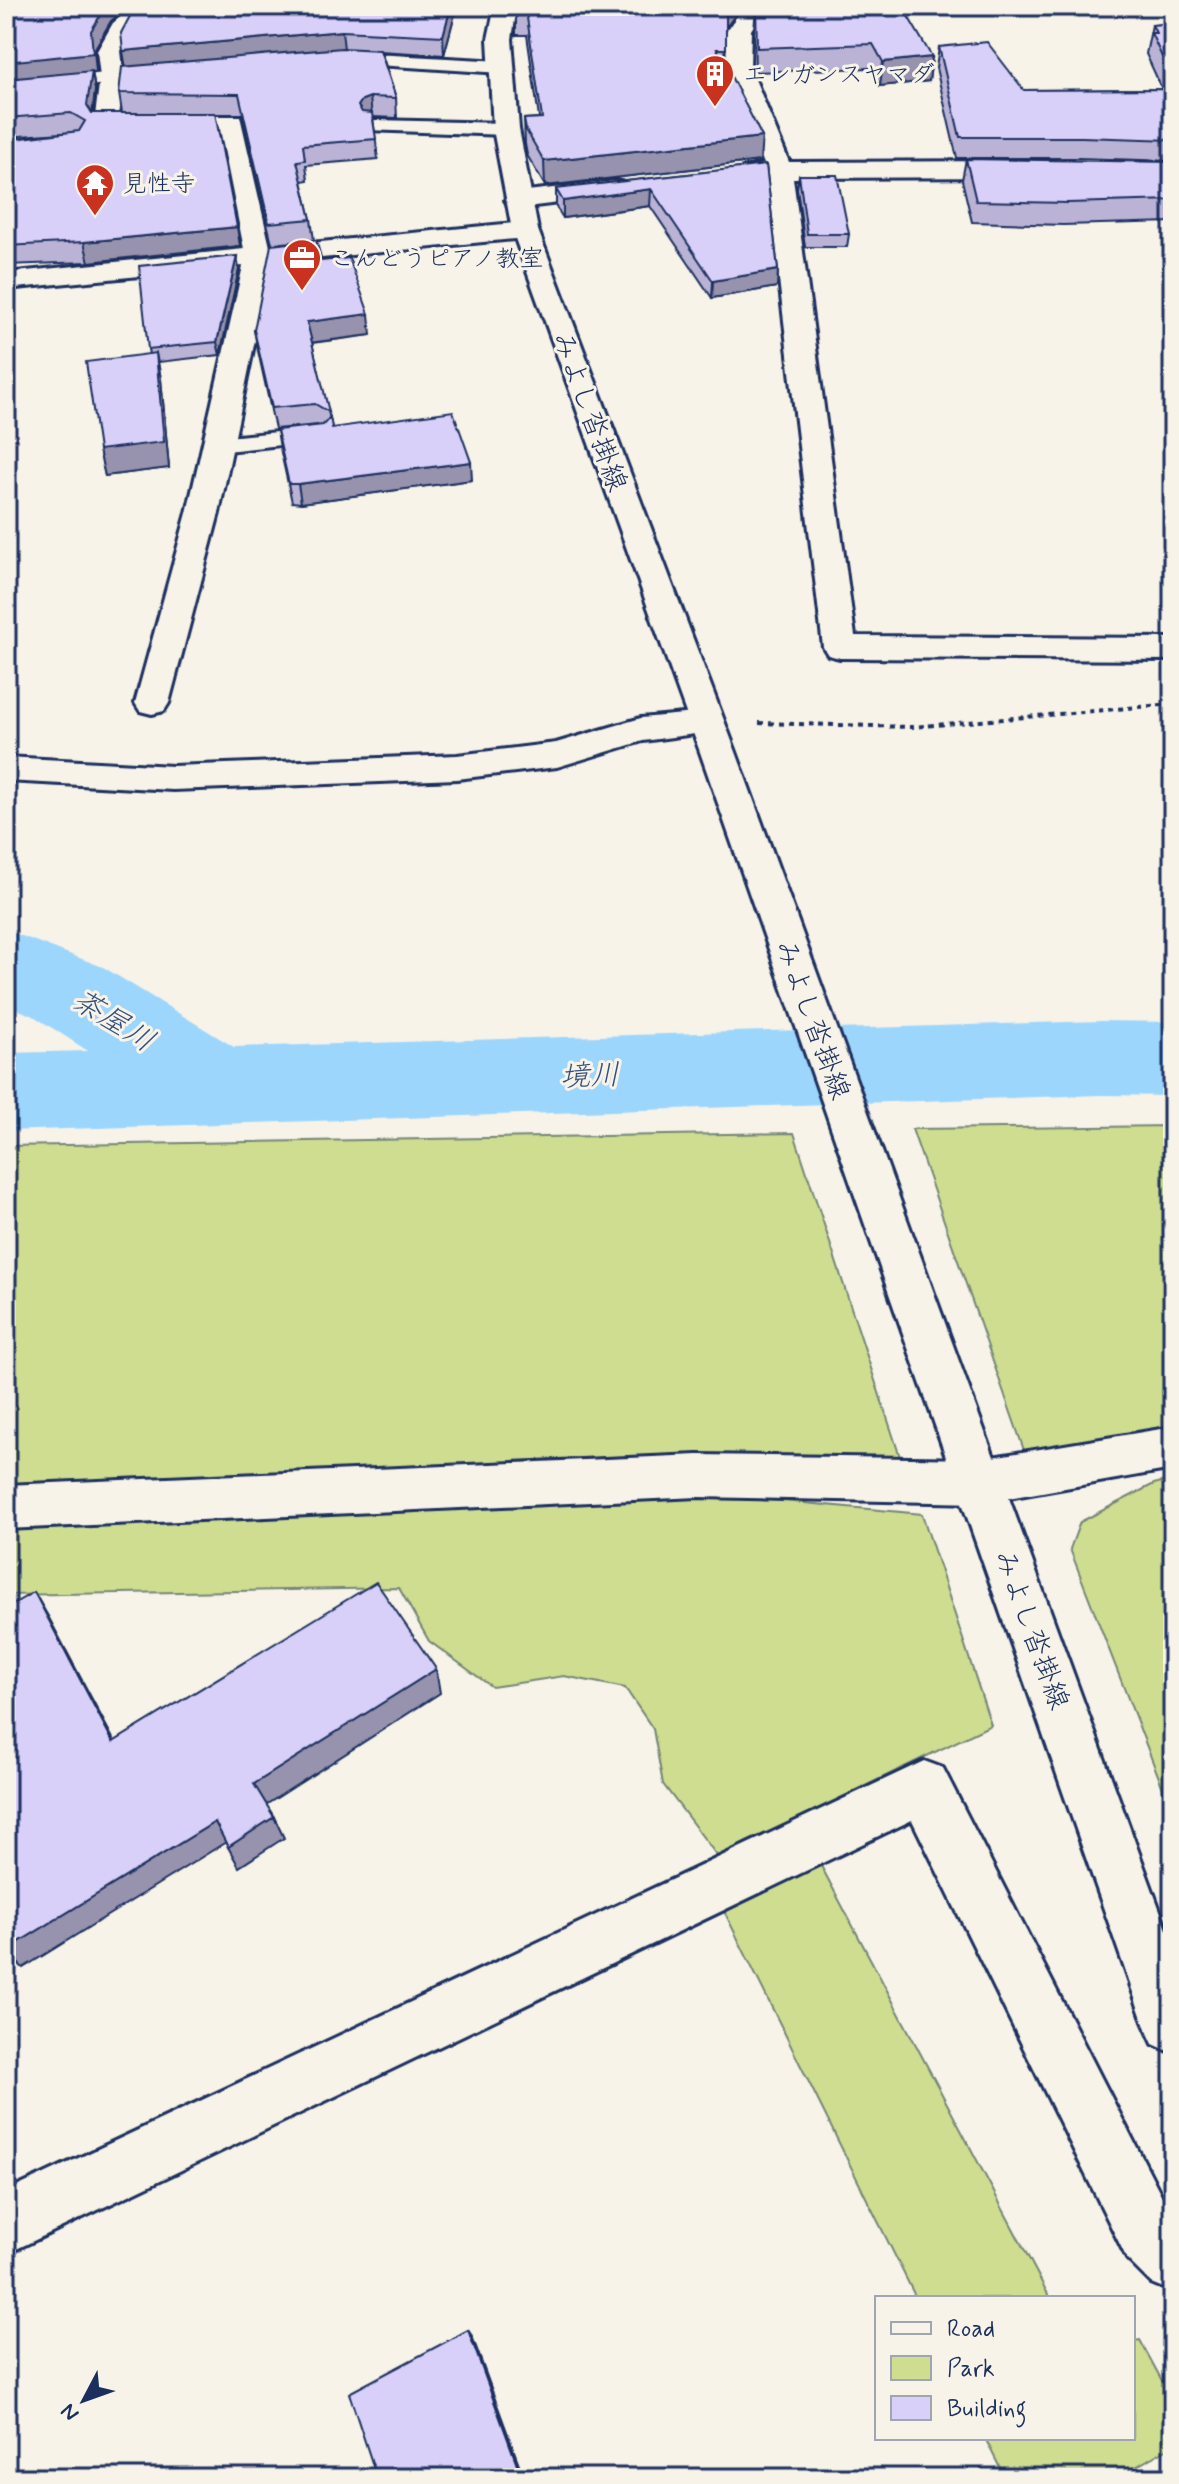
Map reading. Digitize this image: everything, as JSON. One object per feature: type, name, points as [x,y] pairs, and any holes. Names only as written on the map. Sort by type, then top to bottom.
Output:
[{"type":"street","points":[[148,6],[121,28],[109,51],[112,77],[106,124],[231,121],[259,256],[218,445],[152,703]]},
{"type":"street","name":"みよし沓掛線","points":[[506,6],[500,39],[506,129],[525,230],[712,738],[1173,2024]]},
{"type":"street","points":[[755,6],[739,30],[738,67],[779,170],[840,647],[1173,649]]},
{"type":"street","points":[[733,175],[779,170],[1046,169]]},
{"type":"street","points":[[518,200],[641,186]]},
{"type":"street","points":[[6,281],[525,230]]},
{"type":"street","points":[[6,769],[173,778],[457,767],[557,755],[641,730],[712,738]]},
{"type":"street","points":[[6,1507],[698,1476],[980,1481],[1173,1448]]},
{"type":"street","points":[[6,2224],[924,1787],[1149,2237],[1173,2261]]},
{"type":"lane","points":[[315,60],[344,58],[502,67]]},
{"type":"lane","points":[[6,89],[160,75]]},
{"type":"lane","points":[[373,126],[506,129]]},
{"type":"lane","points":[[218,445],[317,435]]},
{"type":"path","points":[[712,738],[813,722],[912,727],[1173,704]]},
{"type":"green space","points":[[1173,1126],[1173,1434],[1026,1456],[912,1129]]},
{"type":"green space","points":[[794,1133],[900,1457],[453,1468],[6,1487],[6,1146]]},
{"type":"green space","points":[[1173,1479],[1173,1814],[1070,1549],[1080,1522],[1154,1484]]},
{"type":"green space","points":[[676,1491],[922,1514],[991,1725],[718,1857],[663,1784],[653,1729],[625,1688],[564,1676],[492,1687],[429,1641],[399,1588],[6,1595],[6,1522]]},
{"type":"green space","points":[[820,1864],[1049,2296],[915,2296],[724,1911]]},
{"type":"green space","points":[[1140,2340],[1173,2401],[1173,2445],[1117,2478],[1005,2478],[986,2440],[1135,2440],[1135,2341]]},
{"type":"building","points":[[6,6],[106,6],[91,31],[93,53],[6,62]]},
{"type":"building","points":[[140,6],[451,6],[443,36],[342,31],[123,51],[121,33],[130,16]]},
{"type":"building","points":[[516,6],[726,6],[726,49],[717,49],[762,137],[544,161],[526,130],[524,119],[542,118],[526,11],[515,12]]},
{"type":"building","points":[[756,6],[902,6],[932,57],[883,62],[873,44],[757,48]]},
{"type":"building","points":[[1173,23],[1173,81],[1151,33],[1156,33],[1152,25]]},
{"type":"building","points":[[987,42],[1024,90],[1173,89],[1173,140],[960,137],[939,47]]},
{"type":"building","points":[[342,48],[380,50],[396,98],[370,97],[358,106],[362,112],[372,113],[376,139],[303,145],[305,160],[297,161],[311,219],[269,223],[239,94],[119,93],[122,67]]},
{"type":"building","points":[[92,71],[87,105],[92,113],[215,113],[237,227],[84,242],[6,246],[6,140],[79,131],[85,121],[71,113],[6,118],[6,79]]},
{"type":"building","points":[[966,159],[1173,162],[1173,170],[1170,169],[1173,200],[1068,203],[976,201]]},
{"type":"building","points":[[766,165],[778,270],[713,281],[651,189],[563,201],[556,189]]},
{"type":"building","points":[[799,175],[837,175],[849,234],[807,234]]},
{"type":"building","points":[[316,240],[322,261],[349,258],[369,314],[307,322],[329,412],[315,404],[272,408],[254,330],[271,245]]},
{"type":"building","points":[[237,256],[217,342],[148,349],[139,266]]},
{"type":"building","points":[[156,353],[164,442],[99,450],[86,362]]},
{"type":"building","points":[[453,411],[471,462],[289,484],[277,430],[323,425],[330,417],[332,428]]},
{"type":"building","points":[[376,1582],[436,1669],[254,1784],[274,1817],[228,1847],[215,1822],[6,1950],[6,1608],[34,1592],[113,1742]]},
{"type":"building","points":[[468,2330],[522,2478],[377,2478],[349,2393]]},
{"type":"waterway","name":"茶屋川","points":[[6,965],[69,992],[217,1085]]},
{"type":"waterway","name":"境川","points":[[6,1092],[1102,1058],[1173,1059]]},
{"type":"place","name":"エレガンスヤマダ","points":[[715,108]]},
{"type":"place","name":"見性寺","points":[[95,217]]},
{"type":"place","name":"こんどうピアノ教室","points":[[302,292]]}]
